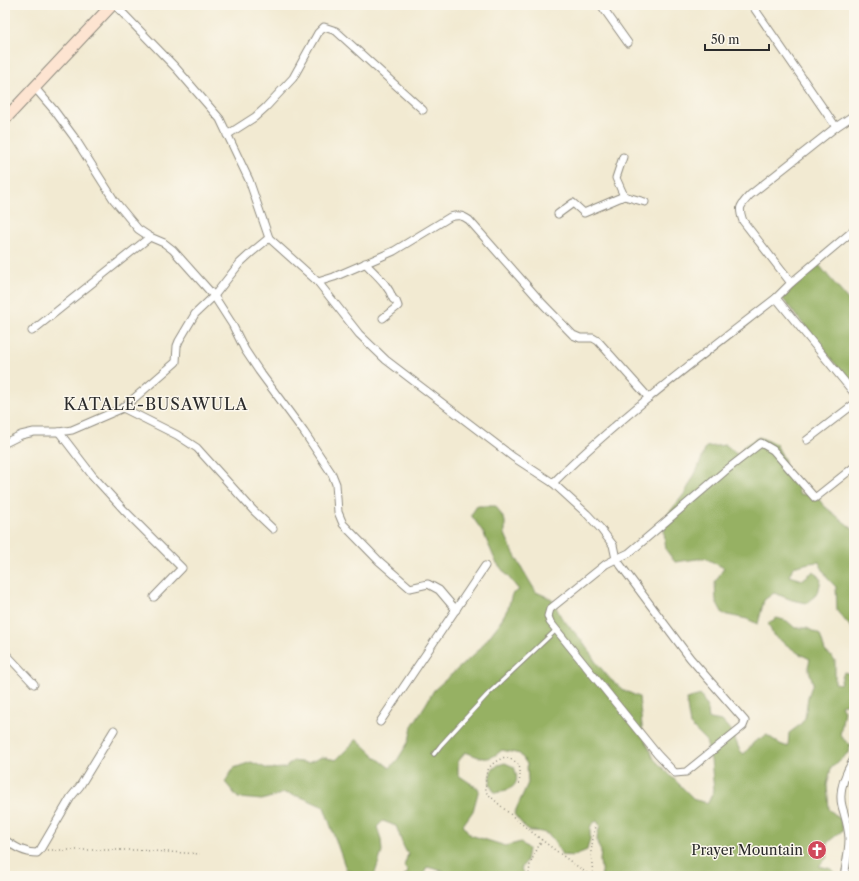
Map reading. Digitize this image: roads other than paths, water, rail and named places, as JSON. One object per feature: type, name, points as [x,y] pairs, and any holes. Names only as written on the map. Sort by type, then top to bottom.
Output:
[{"type":"main road","points":[[5,119],[114,5]]},
{"type":"street","points":[[114,5],[176,68],[220,119],[249,180],[269,238],[318,282],[359,334],[386,360],[506,452],[553,483],[587,514],[613,545],[616,559],[690,658],[745,721],[743,726],[686,772],[675,773],[657,754],[556,630],[550,622],[548,616],[550,610],[606,564],[616,559],[629,553],[725,471],[761,443],[773,450],[814,498],[854,467]]},
{"type":"street","points":[[601,5],[628,43]]},
{"type":"street","points":[[752,5],[836,127]]},
{"type":"street","points":[[227,136],[255,117],[288,84],[293,78],[318,33],[324,27],[336,31],[423,110]]},
{"type":"street","points":[[35,88],[74,137],[114,200],[138,229],[150,237],[164,243],[173,250],[214,296],[232,324],[245,350],[304,432],[332,474],[336,484],[338,512],[343,524],[410,588],[428,584],[439,590],[456,610]]},
{"type":"street","points":[[791,283],[742,221],[739,212],[742,204],[750,195],[836,127],[854,115]]},
{"type":"street","points":[[623,157],[616,178],[624,196]]},
{"type":"street","points":[[558,214],[573,203],[584,213],[624,196],[645,202]]},
{"type":"street","points":[[318,282],[334,277],[394,251],[450,217],[457,215],[464,216],[573,335],[580,338],[593,338],[598,341],[649,398]]},
{"type":"street","points":[[553,483],[587,450],[649,398],[776,298],[791,283],[854,230]]},
{"type":"street","points":[[32,331],[150,237]]},
{"type":"street","points":[[5,442],[21,434],[72,430],[123,408],[176,362],[179,340],[195,314],[214,296],[240,263],[269,238]]},
{"type":"street","points":[[364,263],[380,279],[391,293],[398,306],[382,318]]},
{"type":"street","points":[[776,298],[854,393]]},
{"type":"street","points":[[807,440],[854,404]]},
{"type":"street","points":[[123,408],[177,435],[198,448],[253,510],[273,529]]},
{"type":"street","points":[[60,432],[89,471],[124,510],[182,568],[154,597]]},
{"type":"street","points":[[380,722],[485,566]]},
{"type":"street","points":[[5,653],[34,684]]},
{"type":"street","points":[[5,840],[30,853],[37,853],[40,850],[71,797],[80,786],[114,730]]},
{"type":"street","points":[[844,876],[850,840],[849,830],[841,804],[841,792],[845,777],[854,759]]},
{"type":"lane","points":[[434,754],[487,695],[556,630]]},
{"type":"place","name":"Prayer Mountain","points":[[817,850]]},
{"type":"district","name":"KATALE-BUSAWULA","points":[[156,404]]}]
